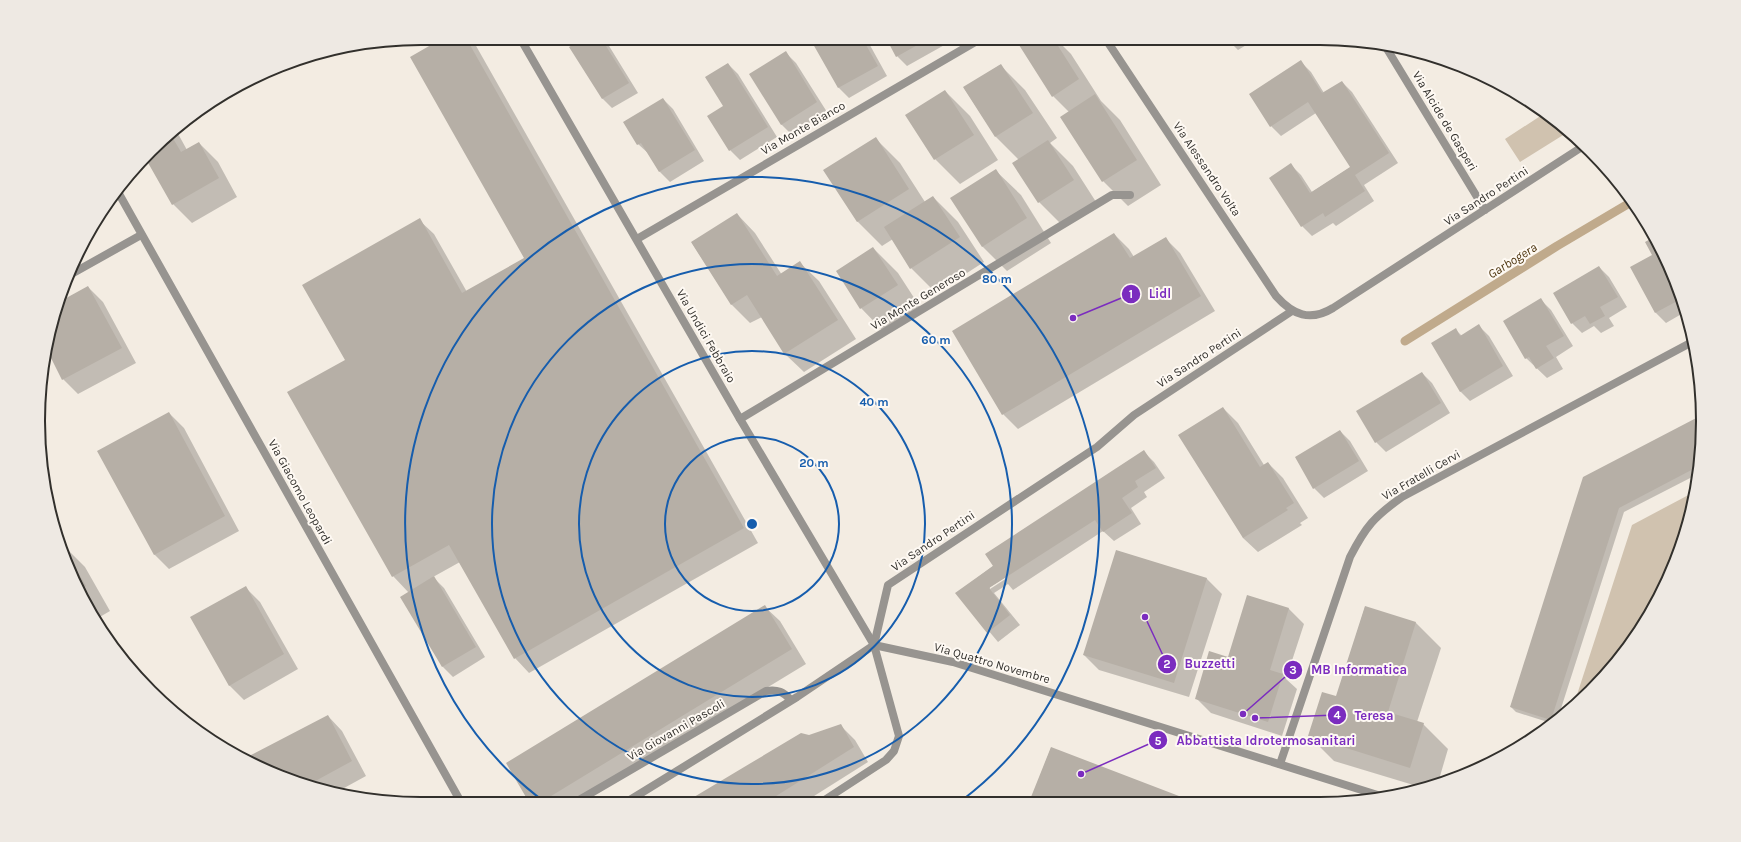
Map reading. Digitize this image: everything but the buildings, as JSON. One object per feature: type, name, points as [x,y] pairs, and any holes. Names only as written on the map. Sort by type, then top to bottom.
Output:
[{"type":"street","name":"Via Undici Febbraio","points":[[527,45],[740,419],[874,645]]},
{"type":"street","name":"Via Monte Bianco","points":[[637,240],[970,45]]},
{"type":"street","name":"Via Alessandro Volta","points":[[1110,45],[1276,296],[1292,311]]},
{"type":"street","name":"Via Alcide de Gasperi","points":[[1388,51],[1485,210]]},
{"type":"street","name":"Via Sandro Pertini","points":[[874,645],[888,585],[1097,447],[1134,415],[1292,311],[1311,316],[1323,314],[1579,149]]},
{"type":"street","name":"Via Monte Generoso","points":[[740,419],[1112,195],[1130,195]]},
{"type":"street","name":"Via Giacomo Leopardi","points":[[120,196],[458,797]]},
{"type":"street","points":[[77,271],[142,235]]},
{"type":"street","name":"Via Fratelli Cervi","points":[[1280,764],[1350,557],[1362,533],[1378,514],[1402,497],[1688,344]]},
{"type":"street","points":[[635,797],[791,700],[874,645],[899,736],[894,751],[886,760],[829,797]]},
{"type":"street","name":"Via Quattro Novembre","points":[[874,645],[953,662],[1373,793]]},
{"type":"street","name":"Via Giovanni Pascoli","points":[[586,797],[766,691],[776,689],[783,692],[791,700]]},
{"type":"shaded area","points":[[1540,116],[1564,135],[1520,162],[1505,139]]},
{"type":"shaded area","points":[[1689,495],[1676,542],[1646,609],[1633,630],[1603,669],[1577,696],[1632,525]]},
{"type":"waterway","name":"Garbogera","points":[[1405,341],[1557,246],[1627,204]]},
{"type":"place","name":"Lidl","points":[[1073,318]]},
{"type":"place","name":"Buzzetti","points":[[1145,617]]},
{"type":"place","name":"MB Informatica","points":[[1243,714]]},
{"type":"place","name":"Teresa","points":[[1255,718]]},
{"type":"place","name":"Abbattista Idrotermosanitari","points":[[1081,774]]}]
